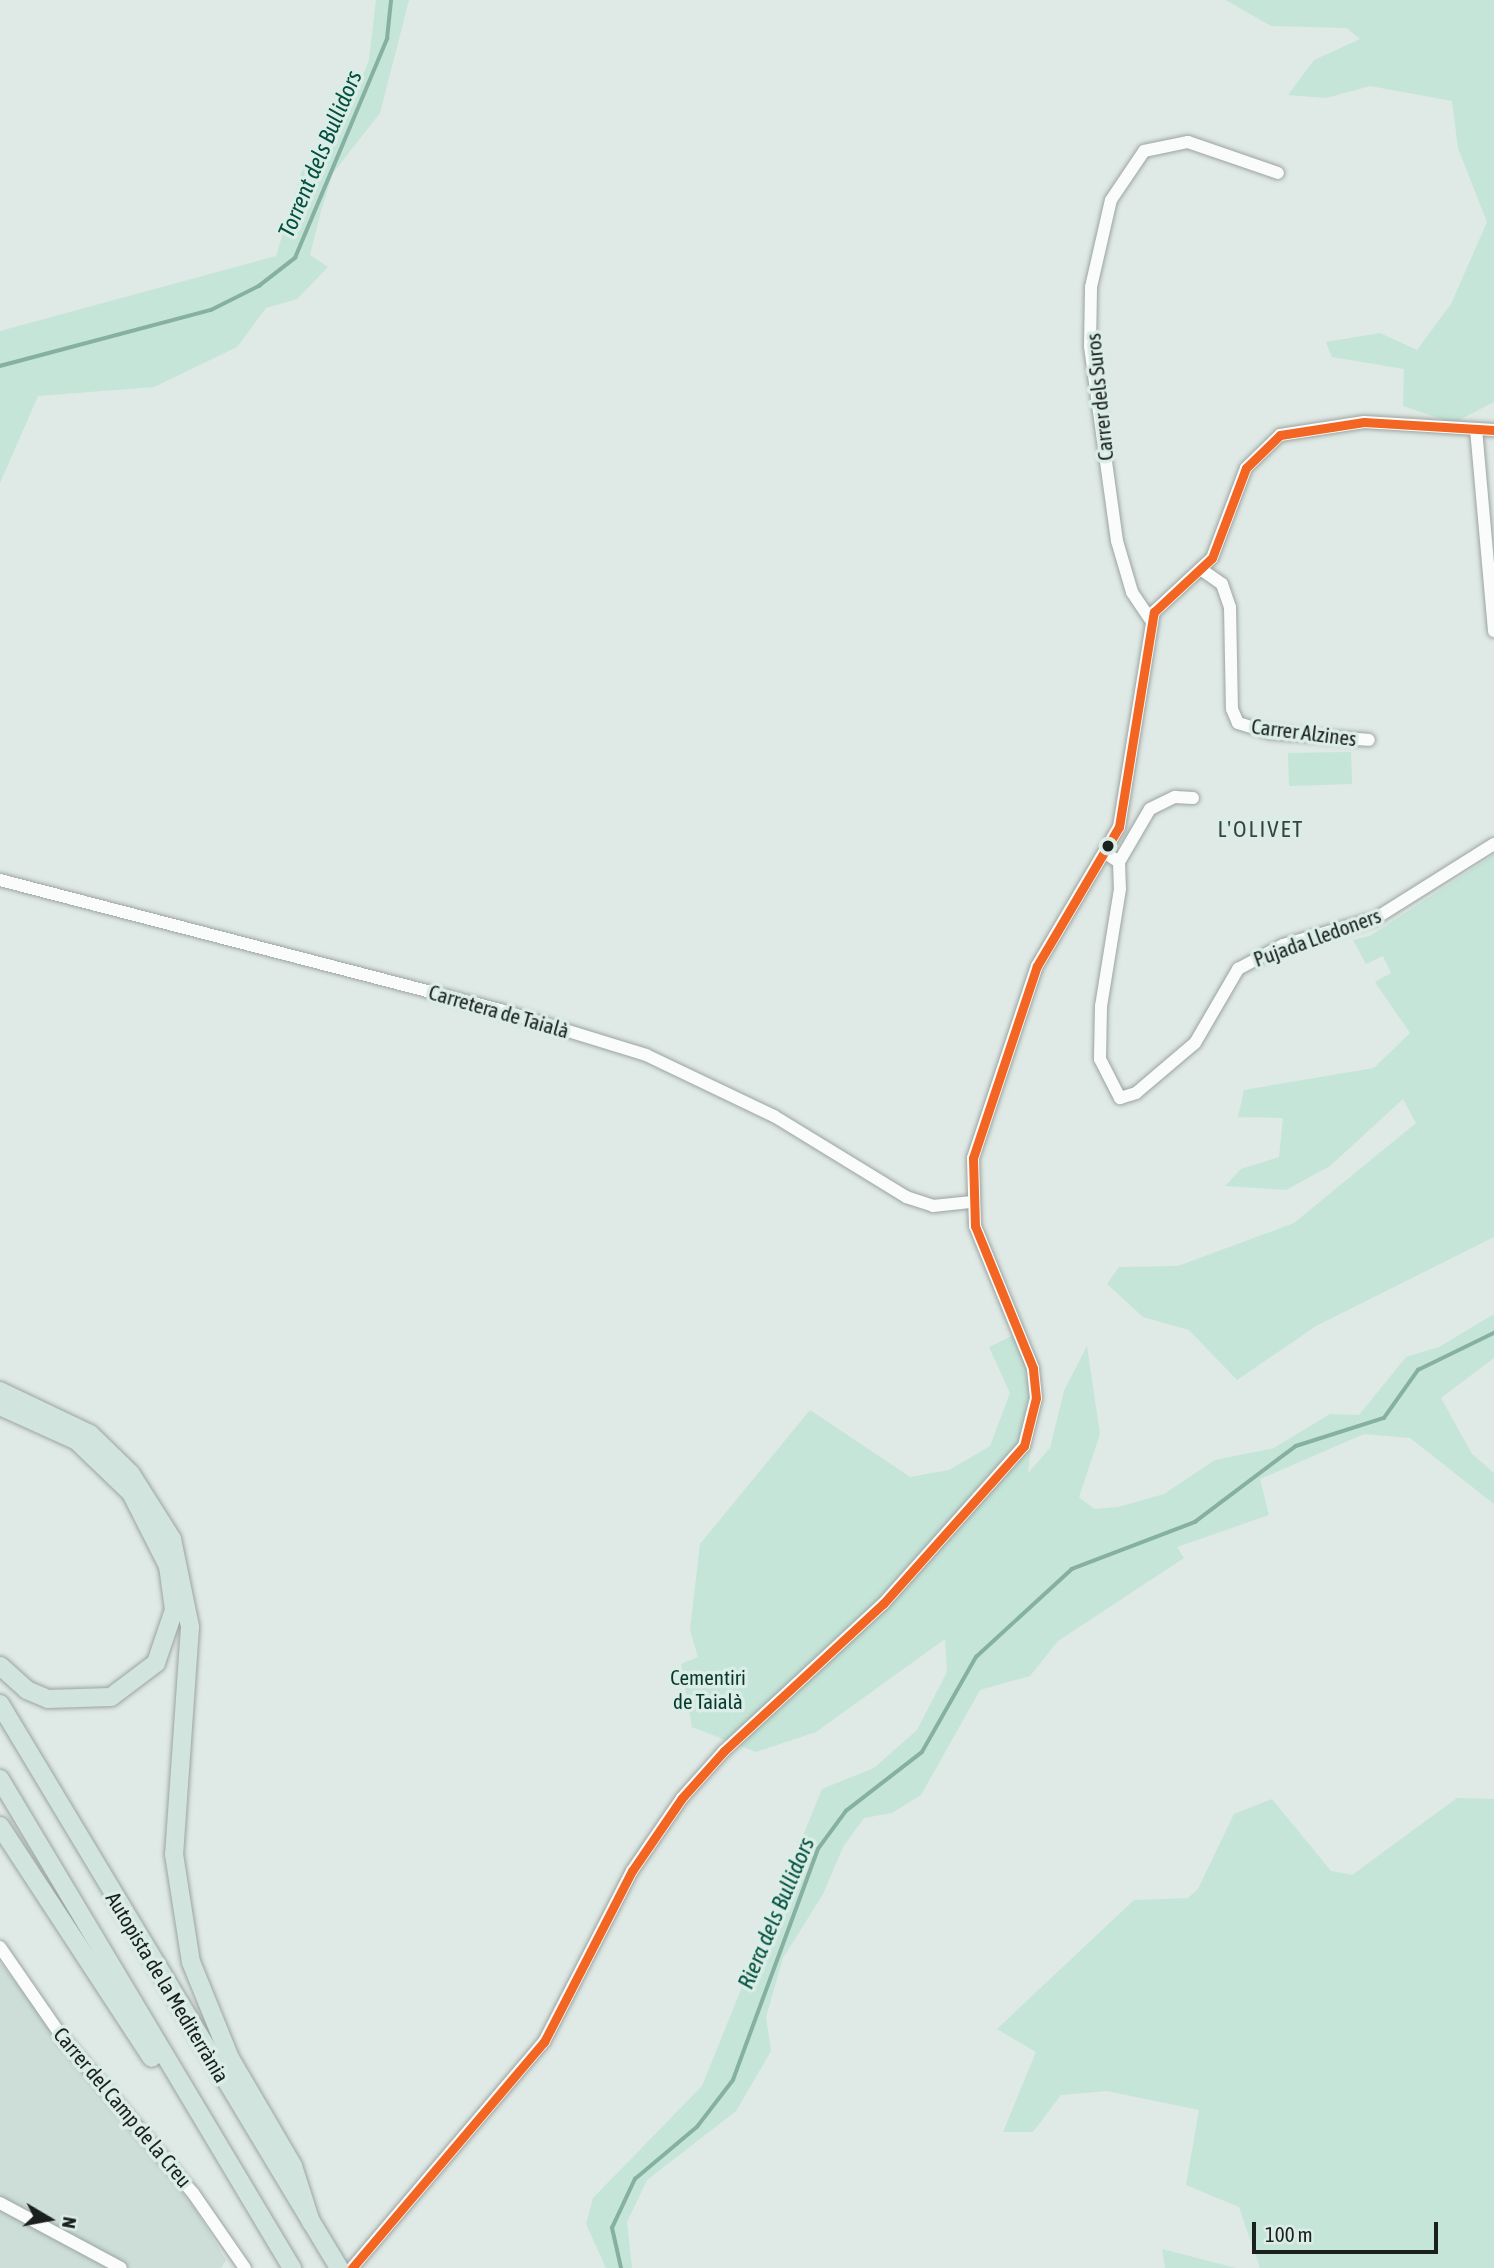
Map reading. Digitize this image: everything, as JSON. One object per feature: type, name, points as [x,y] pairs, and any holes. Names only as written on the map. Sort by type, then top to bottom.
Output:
[{"type":"highway","points":[[0,1391],[90,1434],[131,1474],[172,1539],[190,1627],[174,1854],[191,1962],[230,2057],[293,2165],[311,2222]]},
{"type":"highway","points":[[0,1406],[77,1441],[131,1493],[167,1566],[174,1609],[156,1663],[111,1697],[48,1699],[0,1665]]},
{"type":"highway","name":"Autopista de la Mediterrània","points":[[0,1704],[339,2268]]},
{"type":"highway","name":"Autopista de la Mediterrània","points":[[0,1779],[292,2268]]},
{"type":"highway","points":[[0,1826],[102,1989],[228,2163]]},
{"type":"street","name":"Carrer dels Suros","points":[[1150,619],[1132,592],[1117,541],[1090,346],[1091,287],[1111,200],[1144,151],[1188,142],[1278,173]]},
{"type":"street","points":[[352,2268],[561,2018],[625,1883],[682,1798],[724,1751],[883,1604],[1024,1446],[1036,1398],[1033,1367],[980,1241],[970,1202],[976,1146],[1032,979],[1107,854],[1125,806],[1150,619],[1202,570],[1221,543],[1251,460],[1280,435],[1364,422],[1494,430]]},
{"type":"street","points":[[1476,429],[1494,631]]},
{"type":"street","name":"Carrer Alzines","points":[[1202,570],[1222,584],[1230,607],[1232,709],[1238,723],[1270,733],[1369,740]]},
{"type":"street","points":[[1107,854],[1119,862],[1150,809],[1175,797],[1193,798]]},
{"type":"street","name":"Pujada Lledoners","points":[[1119,862],[1100,1059],[1120,1098],[1136,1093],[1195,1043],[1238,969],[1306,937],[1369,921],[1494,844]]},
{"type":"street","points":[[1093,879],[1117,878]]},
{"type":"street","name":"Carretera de Taialà","points":[[0,880],[500,1010],[646,1055],[774,1116],[906,1197],[933,1206],[970,1202]]},
{"type":"street","name":"Carrer del Camp de la Creu","points":[[0,1947],[62,2037],[194,2193],[245,2268]]},
{"type":"street","points":[[0,2203],[121,2268]]},
{"type":"shaded area","points":[[0,1963],[195,2209],[226,2260],[221,2268],[0,2268]]},
{"type":"green space","points":[[376,0],[409,0],[380,113],[333,173],[321,211],[310,255],[328,267],[297,299],[266,308],[237,347],[154,387],[38,396],[0,483],[0,331],[276,256],[302,171],[342,127],[369,60]]},
{"type":"green space","points":[[1226,0],[1494,0],[1494,402],[1453,423],[1403,406],[1404,369],[1332,357],[1326,342],[1380,333],[1417,350],[1451,304],[1487,222],[1458,148],[1452,101],[1370,86],[1326,98],[1288,95],[1314,60],[1360,39],[1347,28],[1271,26]]},
{"type":"green space","points":[[1351,752],[1352,784],[1289,786],[1288,753]]},
{"type":"green space","points":[[1494,855],[1494,1237],[1316,1326],[1237,1380],[1189,1330],[1143,1317],[1107,1284],[1119,1267],[1178,1266],[1294,1223],[1416,1123],[1403,1099],[1330,1166],[1286,1190],[1225,1186],[1241,1169],[1279,1157],[1283,1118],[1238,1117],[1244,1090],[1374,1068],[1410,1033],[1375,982],[1391,973],[1383,956],[1366,964],[1353,940],[1370,936]]},
{"type":"green space","name":"Cementiri de Taialà","points":[[1494,1314],[1494,1358],[1441,1398],[1472,1454],[1494,1473],[1494,1504],[1410,1438],[1364,1434],[1260,1479],[1269,1515],[1177,1547],[1184,1558],[1058,1641],[1030,1676],[980,1690],[921,1795],[892,1813],[864,1818],[843,1847],[823,1894],[783,1958],[766,2017],[771,2051],[736,2111],[647,2180],[627,2222],[632,2268],[606,2268],[586,2224],[593,2198],[702,2086],[822,1789],[874,1768],[917,1730],[947,1672],[945,1639],[816,1732],[756,1752],[692,1727],[681,1664],[698,1657],[690,1630],[700,1544],[810,1410],[910,1477],[949,1470],[990,1446],[1010,1393],[989,1347],[1020,1332],[1039,1376],[1028,1473],[1050,1448],[1064,1391],[1087,1346],[1100,1434],[1079,1497],[1094,1509],[1118,1507],[1164,1494],[1215,1460],[1274,1448],[1330,1414],[1359,1415],[1406,1357],[1439,1347]]},
{"type":"green space","points":[[1457,1798],[1494,1799],[1494,2268],[1260,2268],[1239,2207],[1186,2185],[1199,2110],[1107,2091],[1061,2095],[1033,2132],[1003,2132],[1036,2052],[997,2029],[1134,1900],[1188,1898],[1198,1889],[1234,1814],[1272,1799],[1331,1871],[1352,1875]]},
{"type":"green space","points":[[1162,2249],[1236,2268],[1165,2268]]},
{"type":"waterway","name":"Torrent dels Bullidors","points":[[0,366],[211,310],[259,286],[295,258],[387,39],[391,0]]},
{"type":"waterway","name":"Riera dels Bullidors","points":[[621,2268],[612,2228],[635,2179],[697,2127],[733,2080],[818,1849],[846,1811],[922,1752],[976,1657],[1072,1569],[1195,1522],[1296,1446],[1384,1418],[1418,1370],[1494,1333]]},
{"type":"transit line","points":[[352,2268],[544,2042],[632,1871],[682,1798],[724,1751],[883,1604],[1024,1446],[1036,1398],[1033,1368],[975,1226],[973,1158],[1037,966],[1119,827],[1154,612],[1212,558],[1246,468],[1280,435],[1364,422],[1494,430]]},
{"type":"district","name":"L'OLIVET","points":[[1261,829]]}]
